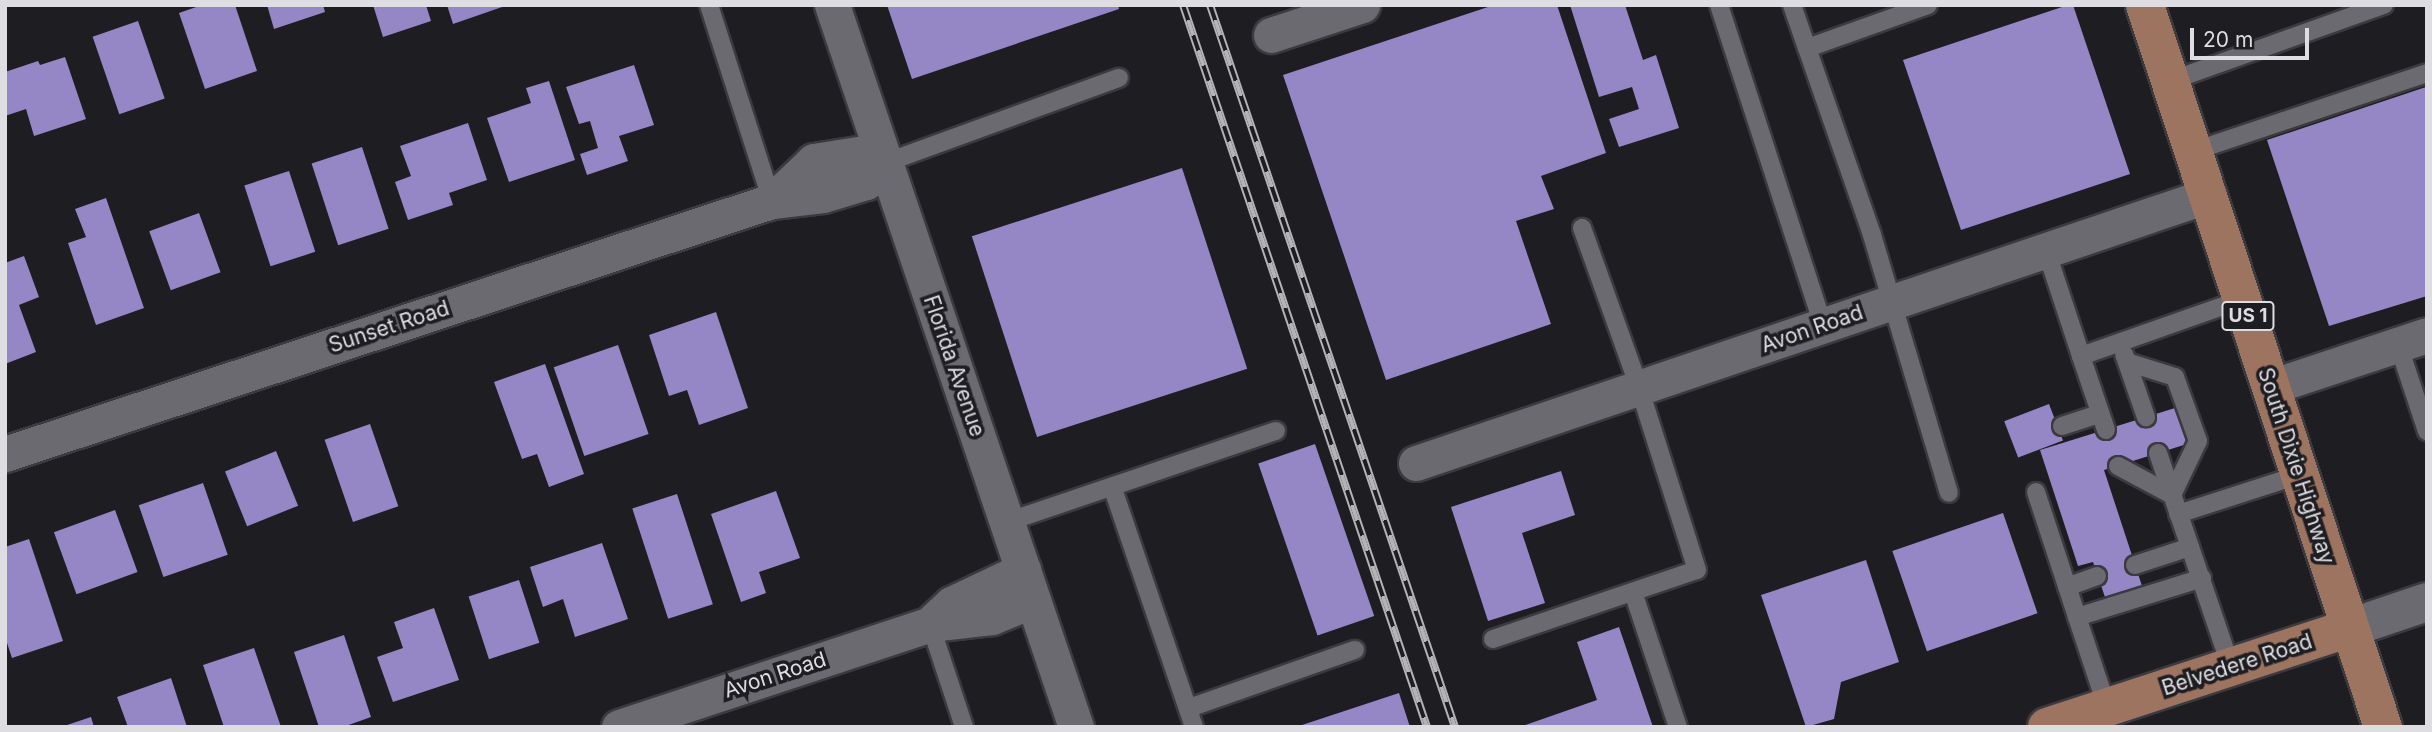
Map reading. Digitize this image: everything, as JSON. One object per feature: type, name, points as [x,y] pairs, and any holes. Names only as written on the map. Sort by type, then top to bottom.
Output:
[{"type":"main road","name":"South Dixie Highway","points":[[2144,5],[2383,727]]},
{"type":"main road","name":"Belvedere Road","points":[[2047,727],[2350,628]]},
{"type":"street","name":"Florida Avenue","points":[[832,5],[1076,727]]},
{"type":"street","points":[[1271,35],[1323,11],[1362,5]]},
{"type":"street","name":"Sunset Road","points":[[5,454],[772,201],[814,161],[870,152],[885,163]]},
{"type":"street","name":"Avon Road","points":[[1416,463],[2209,195]]},
{"type":"street","points":[[2270,387],[2413,340]]},
{"type":"street","name":"Avon Road","points":[[619,727],[930,624],[951,604],[1028,585]]},
{"type":"street","name":"Belvedere Road","points":[[2350,628],[2427,602]]},
{"type":"lane","points":[[709,5],[772,201]]},
{"type":"lane","points":[[1719,5],[1823,325]]},
{"type":"lane","points":[[1792,5],[1892,301],[1949,494]]},
{"type":"lane","points":[[1807,48],[1928,5]]},
{"type":"lane","points":[[2170,81],[2384,5]]},
{"type":"lane","points":[[2194,151],[2427,73]]},
{"type":"lane","points":[[885,163],[1119,78]]},
{"type":"lane","points":[[1493,639],[1697,570],[1639,387],[1582,228]]},
{"type":"lane","points":[[2046,250],[2103,422],[2062,426]]},
{"type":"lane","points":[[2081,356],[2243,299]]},
{"type":"lane","points":[[2413,340],[2427,431]]},
{"type":"lane","points":[[2120,342],[2146,417]]},
{"type":"lane","points":[[2127,362],[2175,377],[2198,441],[2172,495]]},
{"type":"lane","points":[[1007,522],[1113,489],[1276,431]]},
{"type":"lane","points":[[2158,453],[2231,667]]},
{"type":"lane","points":[[2118,466],[2172,495]]},
{"type":"lane","points":[[2178,514],[2299,475]]},
{"type":"lane","points":[[1113,489],[1195,727]]},
{"type":"lane","points":[[2036,492],[2107,707]]},
{"type":"lane","points":[[2135,565],[2190,547]]},
{"type":"lane","points":[[2067,587],[2097,576]]},
{"type":"lane","points":[[2077,617],[2202,578]]},
{"type":"lane","points":[[1633,592],[1678,727]]},
{"type":"lane","points":[[930,624],[964,727]]},
{"type":"lane","points":[[1189,708],[1355,650]]},
{"type":"building","points":[[202,5],[235,5],[257,71],[205,89],[179,13]]},
{"type":"building","points":[[267,5],[323,5],[325,12],[274,29]]},
{"type":"building","points":[[373,5],[426,5],[431,21],[383,37]]},
{"type":"building","points":[[447,5],[505,5],[505,6],[453,24]]},
{"type":"building","points":[[887,5],[1118,5],[1119,9],[912,79]]},
{"type":"building","points":[[1494,5],[1557,5],[1606,153],[1541,176],[1554,209],[1516,221],[1551,324],[1386,380],[1283,75]]},
{"type":"building","points":[[1570,5],[1625,5],[1643,60],[1656,55],[1679,128],[1619,147],[1609,119],[1639,109],[1632,87],[1599,97]]},
{"type":"building","points":[[2073,5],[2130,174],[1961,230],[1903,60]]},
{"type":"building","points":[[138,21],[165,99],[119,114],[93,37]]},
{"type":"building","points":[[65,57],[86,119],[34,136],[26,109],[5,116],[5,72],[38,61],[40,65]]},
{"type":"building","points":[[634,65],[654,125],[619,136],[628,161],[587,175],[580,154],[598,148],[590,121],[579,124],[566,87]]},
{"type":"building","points":[[549,81],[575,160],[509,182],[487,118],[531,103],[526,88]]},
{"type":"building","points":[[2426,87],[2427,296],[2329,326],[2267,140]]},
{"type":"building","points":[[468,123],[487,180],[449,193],[453,205],[408,220],[395,182],[411,176],[400,146]]},
{"type":"building","points":[[362,147],[389,229],[338,245],[312,163]]},
{"type":"building","points":[[1182,168],[1247,369],[1037,437],[972,236]]},
{"type":"building","points":[[289,171],[315,252],[271,266],[244,186]]},
{"type":"building","points":[[106,198],[144,308],[96,325],[68,243],[86,237],[75,209]]},
{"type":"building","points":[[199,213],[221,272],[171,290],[149,231]]},
{"type":"building","points":[[24,256],[39,297],[19,305],[36,352],[5,364],[5,263]]},
{"type":"building","points":[[716,312],[748,408],[699,425],[687,390],[669,396],[649,335]]},
{"type":"building","points":[[618,345],[649,434],[584,456],[554,367]]},
{"type":"building","points":[[545,364],[584,474],[549,487],[537,454],[522,459],[494,382]]},
{"type":"building","points":[[2049,404],[2063,440],[2018,458],[2004,421]]},
{"type":"building","points":[[2175,408],[2187,444],[2104,470],[2144,592],[2107,603],[2093,562],[2078,566],[2040,450]]},
{"type":"building","points":[[370,424],[398,506],[353,522],[325,440]]},
{"type":"building","points":[[1315,444],[1374,616],[1318,636],[1258,464]]},
{"type":"building","points":[[276,451],[298,506],[247,526],[225,472]]},
{"type":"building","points":[[1561,471],[1575,515],[1522,533],[1545,603],[1488,621],[1451,507]]},
{"type":"building","points":[[203,483],[228,555],[163,577],[139,505]]},
{"type":"building","points":[[776,491],[800,558],[759,572],[766,593],[741,602],[711,514]]},
{"type":"building","points":[[677,494],[713,604],[668,619],[632,509]]},
{"type":"building","points":[[115,510],[138,572],[76,594],[54,532]]},
{"type":"building","points":[[2003,513],[2038,613],[1927,651],[1892,551]]},
{"type":"building","points":[[29,539],[63,641],[12,658],[5,637],[5,547]]},
{"type":"building","points":[[602,543],[628,619],[575,637],[563,599],[543,607],[530,567]]},
{"type":"building","points":[[1866,560],[1899,662],[1841,682],[1834,719],[1806,727],[1761,595]]},
{"type":"building","points":[[519,580],[539,643],[489,659],[469,596]]},
{"type":"building","points":[[434,608],[459,680],[393,702],[377,657],[403,648],[394,622]]},
{"type":"building","points":[[1619,627],[1653,727],[1520,727],[1597,700],[1577,642]]},
{"type":"building","points":[[344,635],[371,717],[343,727],[319,727],[294,652]]},
{"type":"building","points":[[254,648],[281,727],[224,727],[203,665]]},
{"type":"building","points":[[171,678],[187,727],[128,727],[117,697]]},
{"type":"building","points":[[1399,693],[1410,727],[1299,726]]},
{"type":"building","points":[[91,717],[94,727],[64,727],[64,726]]},
{"type":"railway","points":[[1183,5],[1427,727]]},
{"type":"railway","points":[[1210,5],[1455,727]]}]
